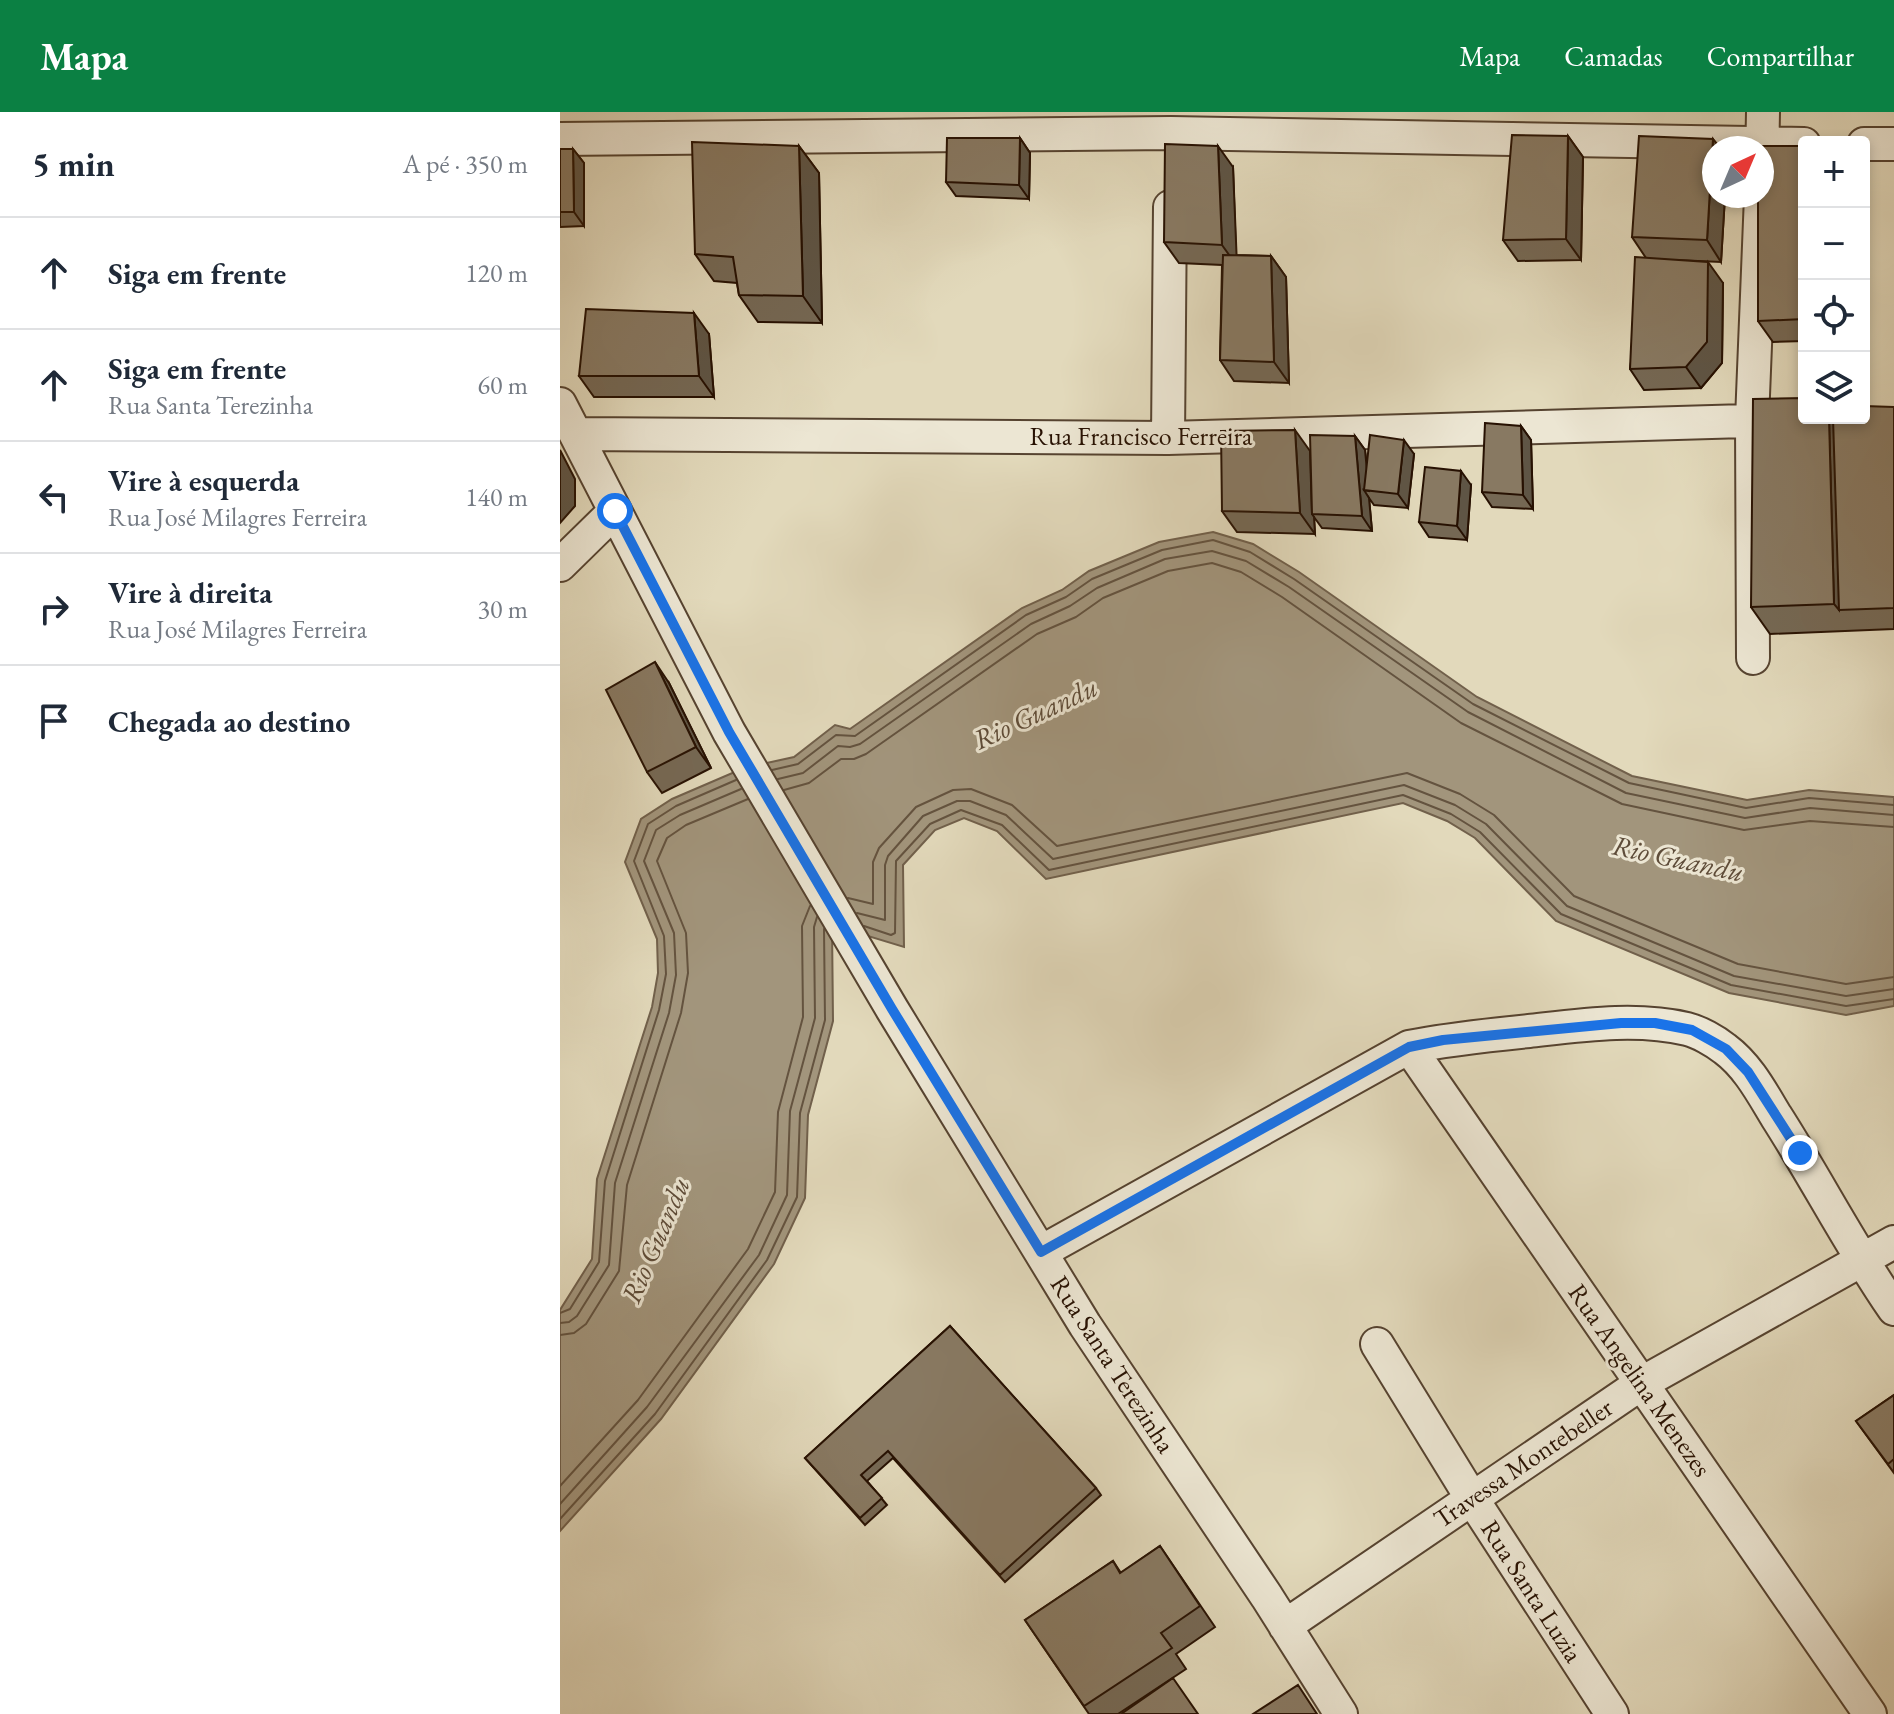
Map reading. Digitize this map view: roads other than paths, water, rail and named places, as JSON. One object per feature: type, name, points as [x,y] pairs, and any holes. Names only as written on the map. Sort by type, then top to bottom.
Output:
[{"type":"street","points":[[1763,112],[1763,136]]},
{"type":"street","points":[[560,139],[1171,146],[1702,159]]},
{"type":"street","points":[[1870,144],[1894,144]]},
{"type":"street","points":[[1168,438],[1171,146]]},
{"type":"street","points":[[1774,156],[1798,146]]},
{"type":"street","points":[[1753,658],[1752,420],[1761,208]]},
{"type":"street","name":"Rua Santa Terezinha","points":[[560,404],[729,732],[892,1009],[1085,1325],[1341,1714]]},
{"type":"street","name":"Rua Francisco Ferreira","points":[[577,434],[1168,438],[1798,419]]},
{"type":"street","points":[[560,565],[615,511]]},
{"type":"street","points":[[1041,1252],[1409,1047],[1443,1040],[1621,1023],[1655,1023],[1692,1030],[1726,1049],[1748,1072],[1800,1153],[1860,1261],[1894,1309]]},
{"type":"street","name":"Rua Angelina Menezes","points":[[1409,1047],[1870,1714]]},
{"type":"street","name":"Travessa Montebeller","points":[[1285,1626],[1642,1383],[1894,1242]]},
{"type":"street","name":"Rua Santa Luzia","points":[[1377,1344],[1471,1497],[1612,1714]]},
{"type":"water","name":"Rio Guandu","points":[[1213,532],[1253,544],[1299,572],[1477,697],[1632,776],[1747,800],[1809,790],[1894,797],[1894,1006],[1846,1015],[1729,993],[1556,921],[1475,838],[1447,821],[1403,803],[1046,879],[997,831],[964,818],[935,830],[903,865],[904,947],[832,925],[833,1021],[808,1115],[805,1198],[774,1264],[661,1419],[560,1531],[560,1310],[592,1259],[597,1179],[652,1007],[658,973],[657,939],[625,862],[641,819],[672,799],[744,768],[794,757],[835,725],[850,729],[1022,608],[1062,590],[1089,571],[1159,542]]}]
